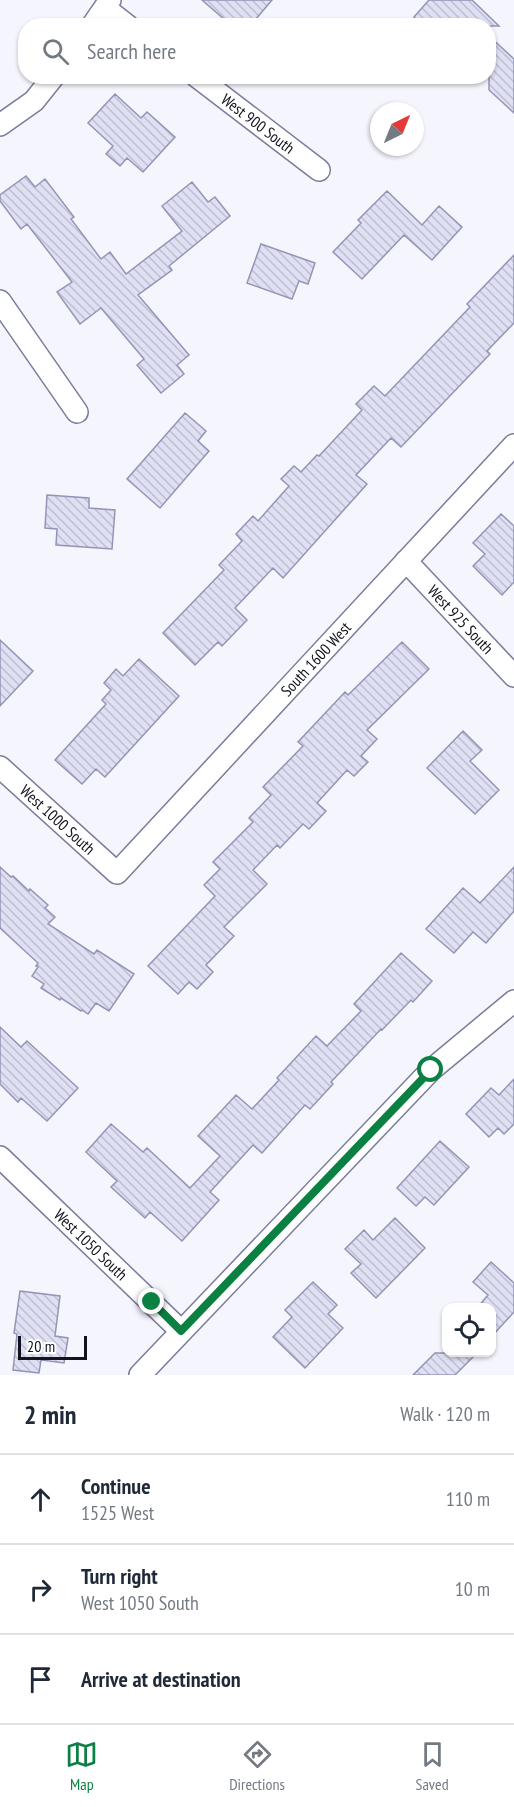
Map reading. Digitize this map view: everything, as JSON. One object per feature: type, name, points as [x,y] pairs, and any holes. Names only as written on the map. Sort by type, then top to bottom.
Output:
[{"type":"street","points":[[98,18],[108,4],[121,18]]},
{"type":"street","points":[[0,125],[34,101],[48,84]]},
{"type":"street","name":"West 900 South","points":[[206,84],[319,170]]},
{"type":"street","points":[[0,301],[77,412]]},
{"type":"street","name":"South 1600 West","points":[[117,873],[514,445]]},
{"type":"street","name":"West 925 South","points":[[406,561],[514,676]]},
{"type":"street","name":"West 1000 South","points":[[0,767],[117,873]]},
{"type":"street","points":[[140,1375],[431,1070],[514,1001]]},
{"type":"street","name":"West 1050 South","points":[[0,1157],[181,1331]]},
{"type":"building","points":[[202,0],[272,0],[257,18],[223,18]]},
{"type":"building","points":[[429,0],[472,0],[491,18],[415,18]]},
{"type":"building","points":[[496,42],[514,59],[514,113],[489,90],[489,84],[496,84]]},
{"type":"building","points":[[115,94],[141,118],[147,112],[175,137],[143,172],[127,158],[120,166],[106,154],[113,146],[88,123]]},
{"type":"building","points":[[26,176],[35,187],[45,179],[74,217],[71,219],[101,259],[110,252],[126,274],[182,231],[162,206],[192,182],[208,202],[215,197],[230,216],[169,266],[172,270],[138,295],[189,355],[177,365],[184,374],[161,393],[137,365],[144,359],[101,308],[80,324],[57,292],[72,282],[27,224],[21,229],[0,201],[0,195]]},
{"type":"building","points":[[387,191],[422,225],[439,206],[462,227],[432,260],[404,235],[362,279],[333,252],[361,223],[358,220]]},
{"type":"building","points":[[261,244],[315,263],[308,284],[299,281],[292,299],[247,283]]},
{"type":"building","points":[[514,255],[514,323],[487,351],[490,354],[401,447],[391,438],[356,475],[367,484],[283,578],[273,568],[235,608],[247,620],[222,646],[218,642],[195,665],[163,633],[224,570],[219,565],[242,541],[236,534],[253,516],[258,521],[289,486],[281,479],[294,466],[301,472],[362,410],[356,404],[374,386],[385,396],[470,307],[467,304]]},
{"type":"building","points":[[185,413],[206,431],[198,441],[209,451],[160,508],[127,479]]},
{"type":"building","points":[[47,495],[89,498],[89,508],[115,510],[112,549],[56,545],[57,529],[45,528]]},
{"type":"building","points":[[501,514],[514,526],[514,582],[502,595],[473,566],[485,554],[473,543]]},
{"type":"building","points":[[0,640],[33,671],[0,706]]},
{"type":"building","points":[[402,642],[429,669],[367,730],[377,739],[361,756],[368,762],[354,776],[347,770],[317,803],[326,811],[309,829],[303,824],[280,848],[277,845],[253,870],[267,884],[224,927],[234,936],[206,965],[213,972],[197,989],[189,982],[178,994],[148,966],[215,896],[204,885],[220,869],[213,862],[253,822],[249,818],[271,795],[263,787],[303,746],[298,742],[345,692],[348,695]]},
{"type":"building","points":[[139,659],[179,696],[105,777],[96,769],[82,784],[55,760],[106,704],[102,700],[111,690],[104,683],[116,669],[123,676]]},
{"type":"building","points":[[463,731],[482,750],[470,761],[499,790],[475,814],[427,768]]},
{"type":"building","points":[[0,867],[48,905],[45,908],[55,917],[48,924],[94,954],[97,950],[134,974],[109,1011],[96,1003],[88,1014],[41,988],[44,984],[32,976],[38,963],[0,928]]},
{"type":"building","points":[[514,867],[514,911],[486,943],[473,932],[454,953],[426,929],[463,888],[480,903]]},
{"type":"building","points":[[401,953],[432,981],[413,1002],[411,1000],[381,1029],[331,1082],[333,1084],[310,1109],[305,1105],[262,1153],[253,1145],[210,1192],[219,1200],[182,1241],[150,1212],[145,1218],[111,1187],[117,1181],[86,1152],[111,1124],[143,1152],[147,1148],[190,1188],[220,1156],[198,1136],[236,1095],[252,1109],[316,1036],[327,1046],[361,1011],[354,1004]]},
{"type":"building","points":[[0,1027],[21,1047],[27,1041],[78,1088],[47,1121],[21,1098],[18,1102],[0,1084]]},
{"type":"building","points":[[514,1079],[514,1124],[504,1134],[498,1128],[489,1137],[466,1114],[491,1088],[499,1095]]},
{"type":"building","points":[[440,1141],[469,1167],[434,1205],[425,1197],[416,1206],[397,1188]]},
{"type":"building","points":[[395,1218],[425,1248],[376,1298],[351,1273],[361,1264],[345,1249],[364,1230],[373,1240]]},
{"type":"building","points":[[491,1262],[514,1283],[514,1312],[496,1332],[496,1303],[481,1303],[488,1295],[473,1282]]},
{"type":"building","points":[[313,1282],[337,1305],[328,1314],[343,1328],[305,1368],[273,1337],[292,1317],[285,1310]]},
{"type":"building","points":[[20,1291],[60,1296],[55,1336],[68,1338],[64,1363],[41,1360],[39,1373],[13,1370],[17,1334],[14,1333]]},
{"type":"building","points":[[435,1353],[442,1353],[442,1357],[473,1357],[455,1375],[413,1375]]},
{"type":"route","points":[[152,1302],[181,1331],[431,1070]]}]
